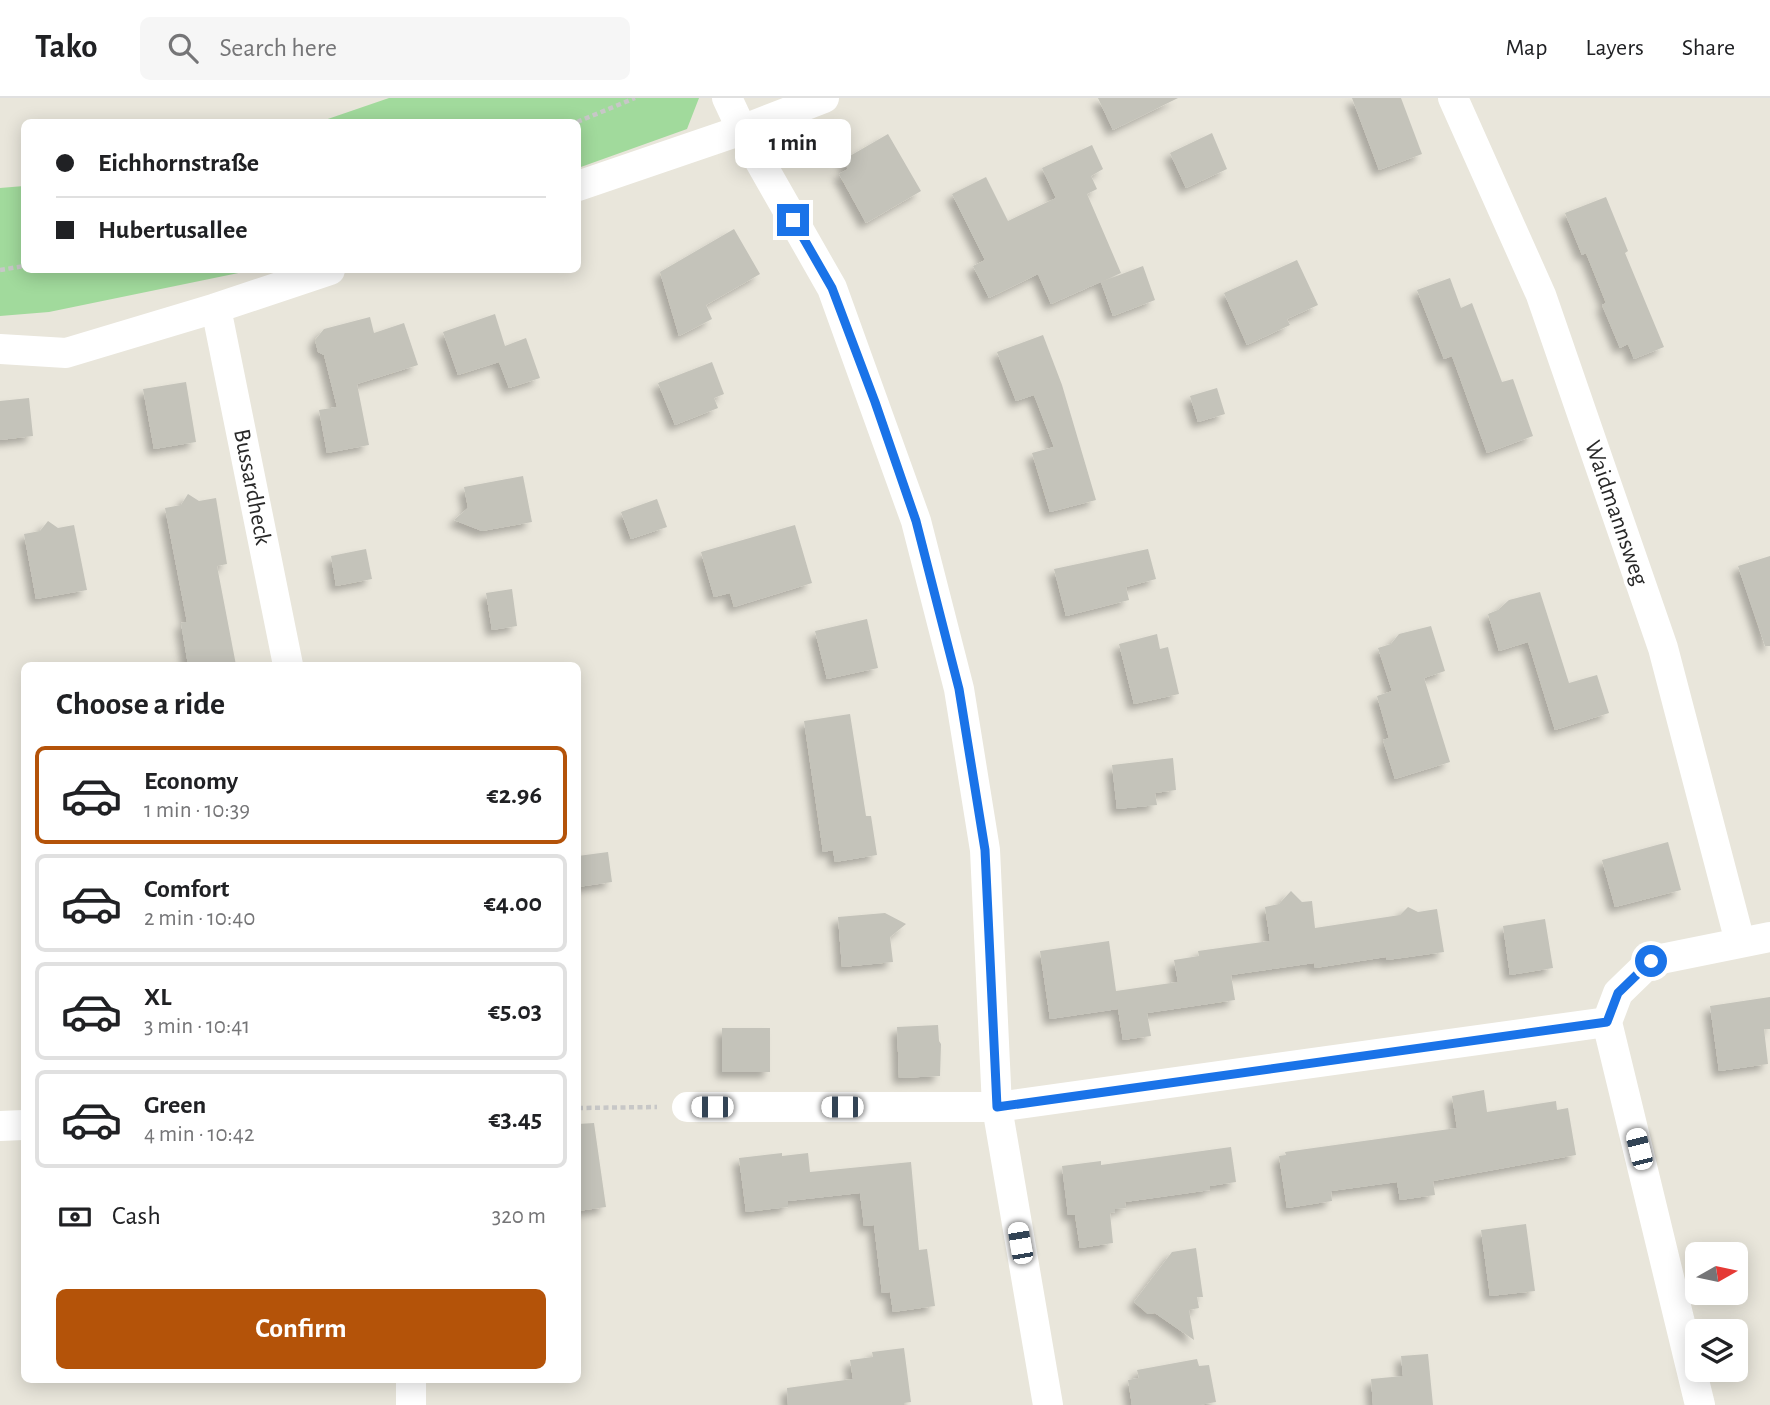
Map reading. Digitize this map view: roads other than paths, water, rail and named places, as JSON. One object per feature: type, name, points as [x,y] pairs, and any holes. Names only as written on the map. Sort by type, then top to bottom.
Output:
[{"type":"street","points":[[727,98],[742,130],[832,288],[911,508],[959,689],[985,850],[997,1107],[1048,1405]]},
{"type":"street","points":[[581,185],[742,130],[824,98]]},
{"type":"street","name":"Waidmannsweg","points":[[1453,98],[1541,295],[1663,648],[1740,942]]},
{"type":"street","points":[[0,349],[66,353],[216,309],[321,273]]},
{"type":"street","name":"Bussardheck","points":[[216,309],[287,662]]},
{"type":"street","points":[[1700,1405],[1607,1022],[1618,993],[1651,961],[1770,937]]},
{"type":"street","points":[[687,1107],[997,1107],[1607,1022]]},
{"type":"street","points":[[0,1126],[21,1125]]},
{"type":"street","points":[[411,1383],[411,1405]]}]
